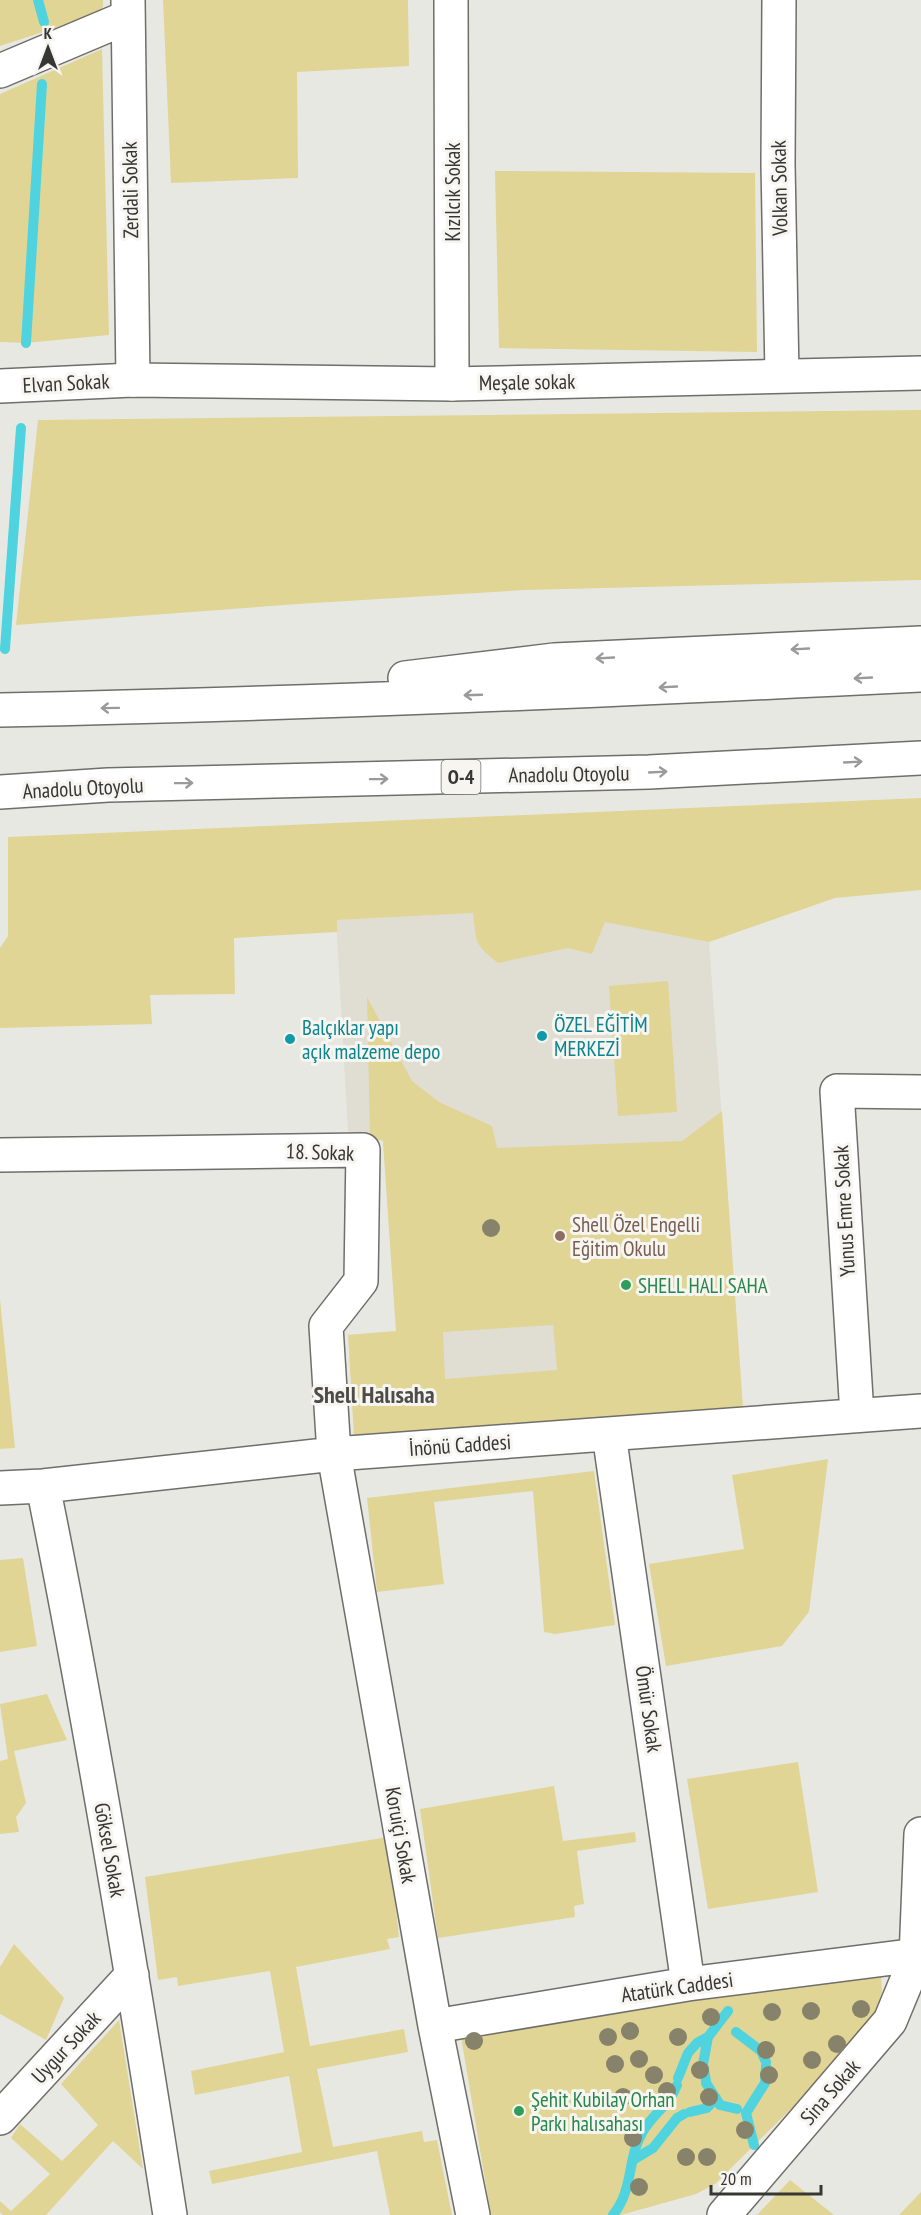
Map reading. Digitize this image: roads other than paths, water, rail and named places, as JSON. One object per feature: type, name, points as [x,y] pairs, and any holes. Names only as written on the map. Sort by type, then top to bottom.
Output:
[{"type":"main road","name":"Kızılcık Sokak","points":[[451,0],[452,384]]},
{"type":"main road","name":"Volkan Sokak","points":[[779,0],[778,164],[782,375]]},
{"type":"main road","points":[[0,71],[128,8]]},
{"type":"main road","name":"Zerdali Sokak","points":[[128,8],[133,380]]},
{"type":"main road","name":"Meşale sokak","points":[[133,380],[452,384],[921,373]]},
{"type":"main road","name":"Elvan Sokak","points":[[0,386],[133,380]]},
{"type":"main road","points":[[154,707],[554,660],[921,644]]},
{"type":"main road","points":[[0,710],[154,707],[661,688],[921,675]]},
{"type":"main road","name":"Anadolu Otoyolu","points":[[0,792],[108,785],[649,772],[921,758]]},
{"type":"main road","name":"Yunus Emre Sokak","points":[[857,1415],[837,1090],[921,1092]]},
{"type":"main road","name":"18. Sokak","points":[[0,1155],[363,1150],[361,1281],[326,1326],[334,1454]]},
{"type":"main road","name":"İnönü Caddesi","points":[[0,1488],[43,1486],[334,1454],[921,1411]]},
{"type":"main road","name":"Ömür Sokak","points":[[609,1434],[688,1984]]},
{"type":"main road","name":"Koruiçi Sokak","points":[[334,1454],[435,2026],[473,2215]]},
{"type":"main road","name":"Göksel Sokak","points":[[43,1486],[73,1636],[132,1975],[170,2215]]},
{"type":"main road","points":[[919,1958],[921,1834]]},
{"type":"main road","name":"Atatürk Caddesi","points":[[435,2026],[688,1984],[901,1957],[919,1958]]},
{"type":"main road","name":"Sina Sokak","points":[[724,2215],[890,2021],[919,1958]]},
{"type":"main road","name":"Uygur Sokak","points":[[0,2118],[132,1975]]},
{"type":"waterway","points":[[38,0],[44,22]]},
{"type":"waterway","points":[[26,343],[42,84]]},
{"type":"waterway","points":[[5,649],[21,428]]},
{"type":"waterway","points":[[678,2078],[688,2053],[697,2043],[708,2037],[728,2011]]},
{"type":"waterway","points":[[736,2032],[761,2051],[766,2062]]},
{"type":"waterway","points":[[706,2081],[703,2064],[708,2037]]},
{"type":"waterway","points":[[754,2145],[746,2113],[765,2083],[766,2066]]},
{"type":"waterway","points":[[706,2083],[720,2105],[737,2109]]},
{"type":"waterway","points":[[613,2215],[624,2195],[637,2143],[651,2120],[670,2099],[677,2085]]},
{"type":"waterway","points":[[690,2112],[707,2108],[716,2098]]},
{"type":"waterway","points":[[633,2160],[653,2148],[677,2118],[684,2114]]},
{"type":"place","name":"ÖZEL EĞİTİM MERKEZİ","points":[[542,1036]]},
{"type":"place","name":"Balçıklar yapı açık malzeme depo","points":[[290,1039]]},
{"type":"place","name":"Shell Özel Engelli Eğitim Okulu","points":[[560,1236]]},
{"type":"place","name":"SHELL HALI SAHA","points":[[626,1285]]},
{"type":"place","name":"Şehit Kubilay Orhan Parkı halısahası","points":[[519,2111]]},
{"type":"district","name":"Shell Halısaha","points":[[374,1394]]}]
